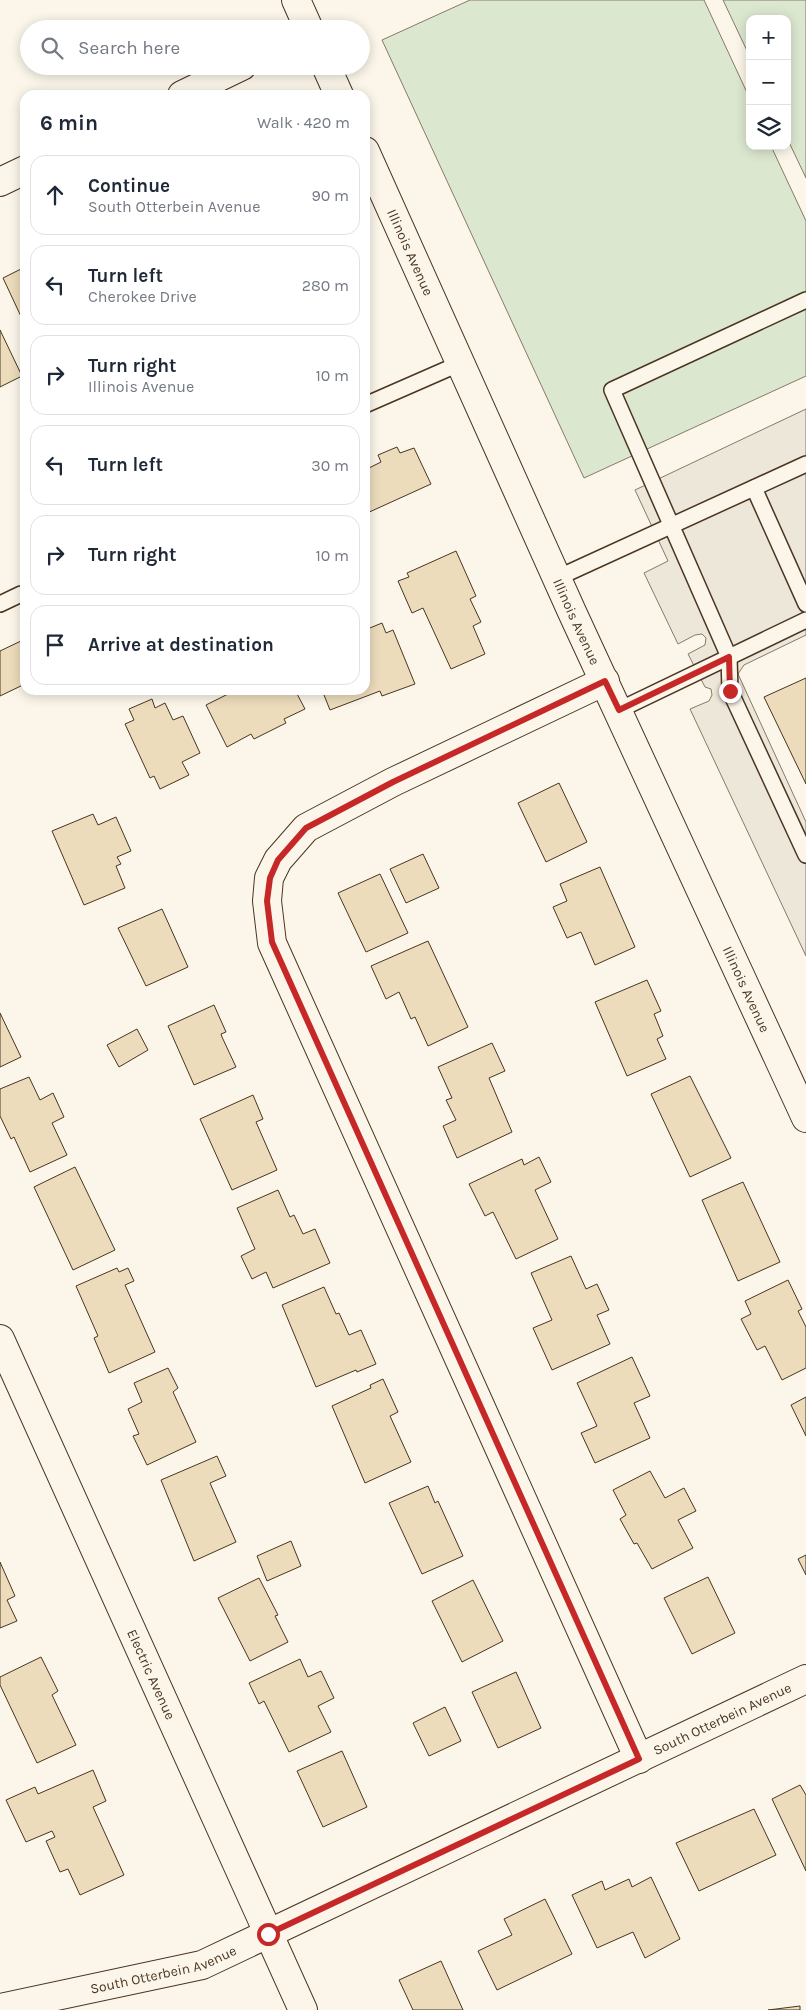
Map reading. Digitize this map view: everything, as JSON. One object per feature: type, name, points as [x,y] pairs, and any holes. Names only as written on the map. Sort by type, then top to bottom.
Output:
[{"type":"street","points":[[296,0],[305,20]]},
{"type":"street","points":[[192,90],[223,75]]},
{"type":"street","points":[[330,75],[337,90]]},
{"type":"street","name":"Illinois Avenue","points":[[370,162],[557,578],[806,1118]]},
{"type":"street","points":[[0,182],[20,172]]},
{"type":"street","points":[[605,681],[393,782],[306,828],[278,860],[270,878],[267,901],[272,942],[639,1759]]},
{"type":"street","name":"Electric Avenue","points":[[0,1339],[303,2010]]},
{"type":"street","name":"South Otterbein Avenue","points":[[0,2008],[202,1965],[806,1679]]},
{"type":"lane","points":[[806,300],[612,390],[729,657],[730,691],[806,855]]},
{"type":"lane","points":[[370,403],[461,362]]},
{"type":"lane","points":[[557,578],[806,464]]},
{"type":"lane","points":[[754,488],[806,604]]},
{"type":"lane","points":[[0,604],[20,594]]},
{"type":"lane","points":[[619,710],[806,620]]},
{"type":"green space","points":[[470,0],[704,0],[746,90],[746,150],[773,150],[806,221],[806,376],[584,478],[382,40]]},
{"type":"green space","points":[[723,0],[806,0],[806,178],[791,146],[791,15],[746,15],[746,49]]},
{"type":"shaded area","points":[[806,409],[806,635],[744,665],[738,674],[806,822],[806,956],[690,709],[709,701],[712,695],[711,689],[705,687],[688,654],[705,645],[706,638],[702,634],[695,635],[678,644],[644,573],[668,561],[635,490]]},
{"type":"building","points":[[20,270],[20,314],[3,278]]},
{"type":"building","points":[[0,330],[20,372],[20,377],[0,387]]},
{"type":"building","points":[[397,447],[400,453],[414,448],[431,484],[370,512],[370,468],[381,462],[378,455]]},
{"type":"building","points":[[456,551],[476,596],[470,599],[481,622],[473,626],[485,654],[451,669],[423,608],[412,613],[398,581],[409,577],[407,573]]},
{"type":"building","points":[[382,623],[386,633],[393,630],[415,684],[382,696],[380,691],[370,695],[370,628]]},
{"type":"building","points":[[20,641],[20,686],[0,696],[0,651]]},
{"type":"building","points":[[806,678],[806,784],[764,697]]},
{"type":"building","points":[[226,695],[298,695],[305,709],[284,719],[286,723],[254,739],[251,734],[227,747],[206,705]]},
{"type":"building","points":[[324,695],[369,695],[330,710]]},
{"type":"building","points":[[152,699],[155,708],[165,703],[173,720],[183,716],[200,753],[182,762],[189,775],[160,789],[154,776],[150,778],[125,724],[134,720],[129,709]]},
{"type":"building","points":[[559,783],[587,842],[546,862],[518,803]]},
{"type":"building","points":[[93,814],[98,825],[116,817],[131,851],[117,857],[121,864],[116,866],[125,888],[84,905],[52,831]]},
{"type":"building","points":[[423,854],[439,888],[406,903],[390,869]]},
{"type":"building","points":[[600,867],[635,947],[595,965],[581,932],[567,938],[553,907],[567,901],[560,884]]},
{"type":"building","points":[[380,874],[408,933],[366,952],[338,893]]},
{"type":"building","points":[[162,909],[188,967],[146,986],[118,928]]},
{"type":"building","points":[[428,941],[468,1027],[428,1046],[415,1017],[411,1019],[399,992],[386,999],[371,966]]},
{"type":"building","points":[[647,980],[661,1011],[654,1014],[663,1036],[657,1039],[666,1059],[627,1076],[595,1002]]},
{"type":"building","points":[[214,1005],[226,1032],[221,1034],[222,1037],[236,1067],[194,1085],[168,1026]]},
{"type":"building","points":[[0,1013],[21,1057],[0,1067]]},
{"type":"building","points":[[137,1029],[148,1050],[119,1067],[107,1045]]},
{"type":"building","points":[[492,1043],[505,1071],[489,1078],[512,1132],[457,1158],[443,1126],[456,1120],[446,1100],[452,1098],[438,1067]]},
{"type":"building","points":[[690,1076],[731,1158],[690,1177],[651,1094]]},
{"type":"building","points":[[29,1077],[40,1100],[53,1093],[64,1117],[52,1123],[67,1155],[30,1172],[14,1137],[11,1139],[0,1116],[0,1089]]},
{"type":"building","points":[[253,1095],[263,1119],[256,1122],[277,1170],[232,1190],[200,1119]]},
{"type":"building","points":[[539,1157],[551,1182],[535,1190],[558,1239],[516,1259],[493,1212],[485,1216],[469,1184],[522,1159],[524,1165]]},
{"type":"building","points":[[75,1167],[115,1250],[73,1270],[34,1187]]},
{"type":"building","points":[[743,1182],[780,1262],[738,1281],[702,1200]]},
{"type":"building","points":[[278,1190],[290,1217],[294,1215],[303,1234],[315,1229],[330,1263],[273,1288],[266,1272],[252,1279],[241,1256],[255,1249],[237,1208]]},
{"type":"building","points":[[571,1256],[586,1289],[597,1284],[609,1310],[597,1315],[610,1344],[552,1370],[533,1328],[552,1320],[531,1273]]},
{"type":"building","points":[[117,1268],[119,1272],[128,1268],[134,1281],[125,1285],[155,1352],[109,1373],[94,1338],[98,1336],[76,1286]]},
{"type":"building","points":[[788,1280],[802,1309],[798,1311],[806,1327],[806,1368],[782,1380],[765,1346],[757,1350],[741,1319],[751,1314],[745,1301]]},
{"type":"building","points":[[324,1287],[336,1314],[339,1313],[349,1335],[361,1330],[376,1364],[357,1372],[356,1370],[316,1387],[282,1305]]},
{"type":"building","points":[[632,1357],[650,1396],[634,1403],[650,1438],[595,1463],[581,1433],[597,1426],[577,1383]]},
{"type":"building","points":[[168,1368],[178,1388],[173,1392],[196,1442],[147,1465],[133,1436],[139,1434],[128,1409],[142,1402],[134,1383]]},
{"type":"building","points":[[383,1379],[398,1412],[390,1416],[411,1462],[365,1483],[332,1406],[371,1388],[370,1385]]},
{"type":"building","points":[[806,1397],[806,1436],[791,1405]]},
{"type":"building","points":[[217,1456],[226,1476],[210,1483],[236,1542],[194,1561],[161,1480]]},
{"type":"building","points":[[650,1471],[665,1498],[684,1488],[696,1511],[678,1520],[693,1548],[652,1569],[637,1543],[634,1544],[620,1519],[626,1515],[613,1490]]},
{"type":"building","points":[[428,1486],[435,1503],[438,1501],[463,1556],[422,1574],[389,1503]]},
{"type":"building","points":[[291,1541],[301,1566],[267,1581],[257,1556]]},
{"type":"building","points":[[806,1555],[806,1575],[798,1559]]},
{"type":"building","points":[[0,1562],[15,1596],[7,1600],[17,1621],[0,1628]]},
{"type":"building","points":[[708,1577],[735,1633],[692,1654],[664,1598]]},
{"type":"building","points":[[259,1578],[278,1615],[275,1616],[288,1642],[250,1661],[218,1598]]},
{"type":"building","points":[[473,1580],[503,1641],[462,1662],[432,1601]]},
{"type":"building","points":[[41,1657],[58,1691],[52,1695],[76,1745],[37,1763],[0,1685],[0,1677]]},
{"type":"building","points":[[300,1659],[308,1677],[321,1671],[334,1698],[318,1706],[331,1732],[289,1752],[264,1701],[259,1704],[249,1683]]},
{"type":"building","points":[[516,1672],[541,1728],[498,1748],[472,1692]]},
{"type":"building","points":[[445,1707],[461,1741],[429,1756],[413,1723]]},
{"type":"building","points":[[342,1751],[367,1807],[323,1827],[297,1771]]},
{"type":"building","points":[[93,1770],[106,1801],[93,1807],[124,1875],[80,1895],[68,1869],[60,1872],[46,1841],[55,1837],[52,1831],[26,1842],[6,1800],[35,1787],[38,1794]]},
{"type":"building","points":[[800,1785],[806,1795],[806,1871],[772,1799]]},
{"type":"building","points":[[754,1809],[776,1855],[699,1891],[676,1843]]},
{"type":"building","points":[[651,1877],[680,1939],[645,1958],[633,1932],[597,1948],[572,1895],[602,1881],[605,1890],[629,1879],[632,1887]]},
{"type":"building","points":[[545,1899],[572,1954],[497,1990],[478,1951],[512,1935],[504,1919]]},
{"type":"building","points":[[441,1961],[463,2010],[413,2010],[399,1980]]},
{"type":"building","points":[[800,2006],[800,2010],[768,2010]]},
{"type":"route","points":[[268,1934],[639,1759],[272,942],[267,901],[270,878],[278,860],[306,828],[393,782],[605,681],[619,710],[729,657],[730,691]]}]
